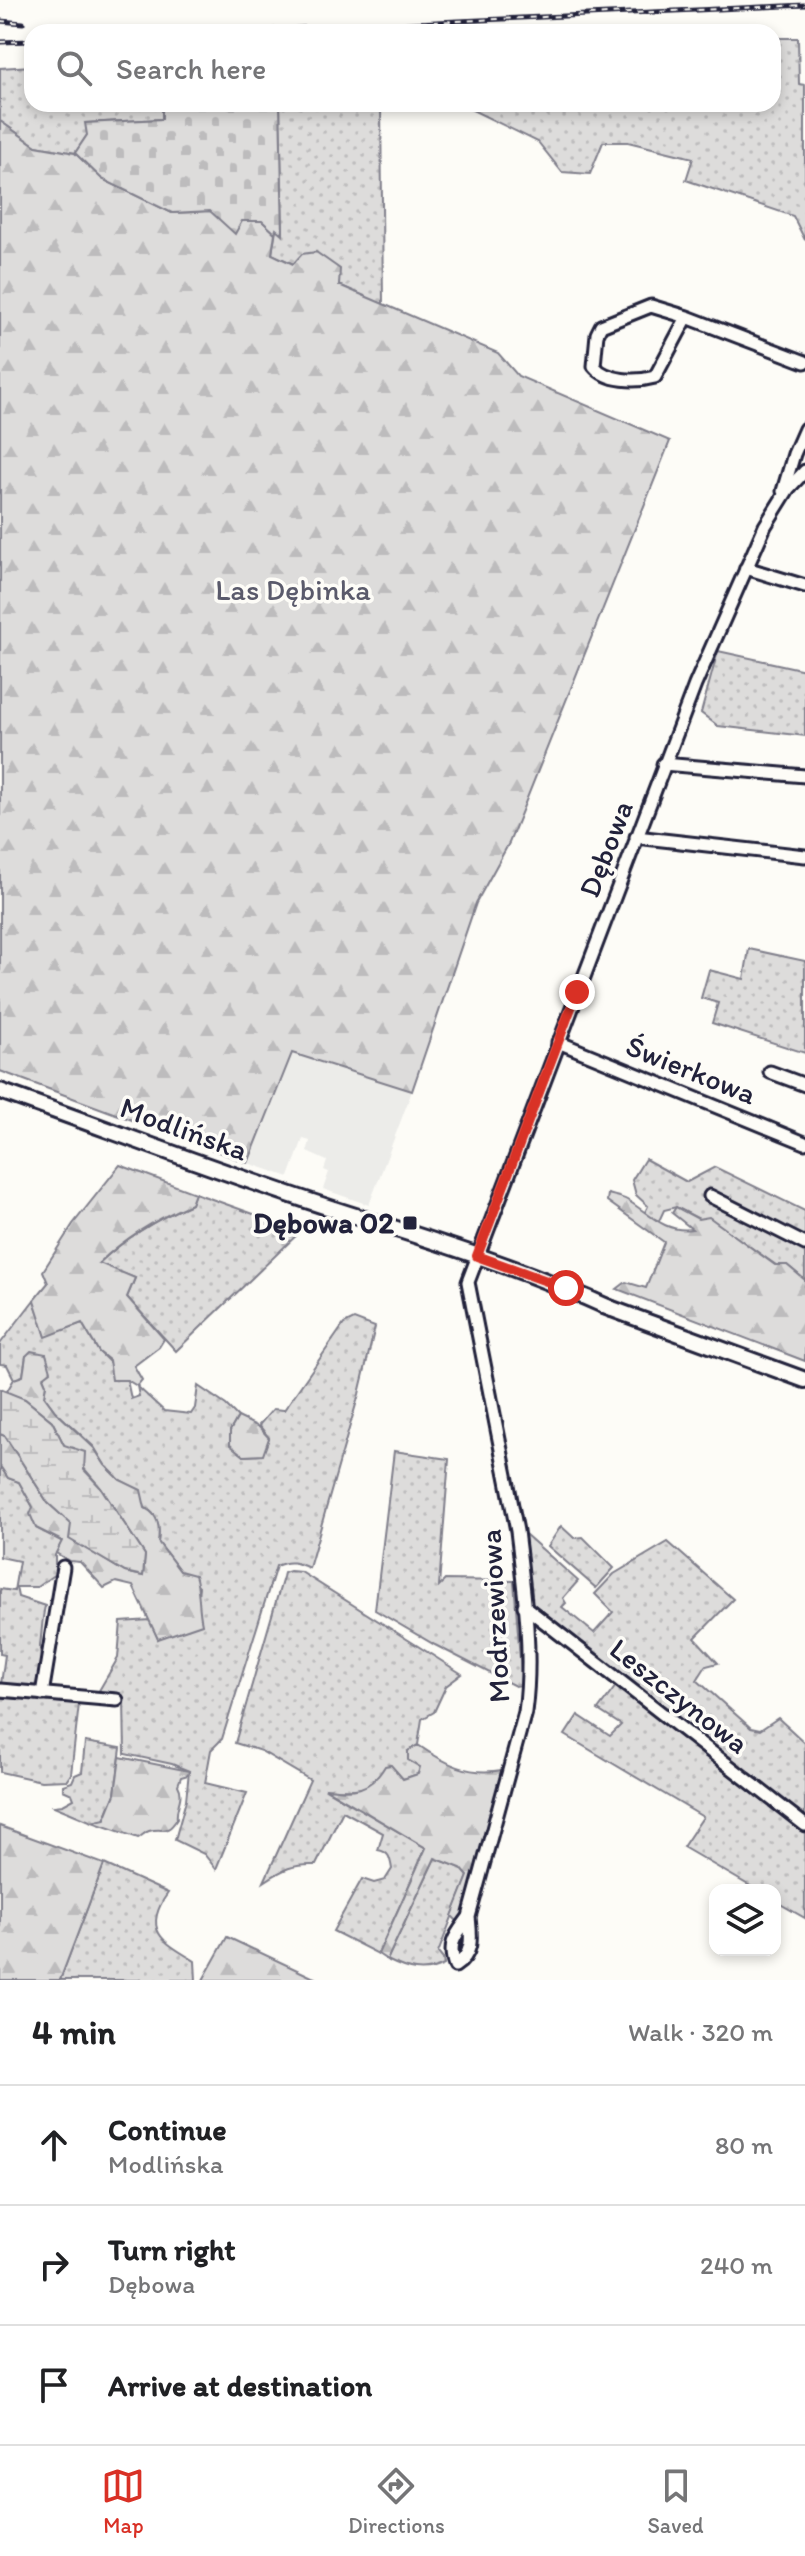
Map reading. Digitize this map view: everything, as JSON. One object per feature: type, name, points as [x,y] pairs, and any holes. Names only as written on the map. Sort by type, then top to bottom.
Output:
[{"type":"main road","name":"Modlińska","points":[[0,1091],[566,1288],[612,1309],[805,1380]]},
{"type":"street","points":[[687,317],[655,377],[645,380],[611,377],[600,373],[594,366],[597,334],[601,326],[651,306],[687,317],[805,362]]},
{"type":"street","points":[[779,503],[805,429]]},
{"type":"street","name":"Dębowa","points":[[476,1259],[663,764],[746,568],[779,503],[805,471]]},
{"type":"street","points":[[746,568],[805,586]]},
{"type":"street","points":[[663,764],[805,776]]},
{"type":"street","points":[[636,837],[805,856]]},
{"type":"street","name":"Świerkowa","points":[[558,1042],[805,1143]]},
{"type":"street","points":[[770,1072],[805,1085]]},
{"type":"street","points":[[710,1196],[805,1244]]},
{"type":"street","name":"Modrzewiowa","points":[[469,1917],[455,1936],[450,1952],[455,1966],[466,1959],[471,1942],[469,1917],[528,1692],[517,1531],[468,1282],[476,1259]]},
{"type":"street","points":[[42,1694],[63,1567]]},
{"type":"street","name":"Leszczynowa","points":[[524,1606],[805,1825]]},
{"type":"street","points":[[0,1690],[117,1700]]},
{"type":"shaded area","points":[[292,1053],[412,1091],[369,1205],[323,1189],[329,1172],[324,1170],[327,1161],[307,1152],[310,1141],[303,1139],[289,1177],[248,1163]]},
{"type":"green space","points":[[781,38],[798,38],[799,84],[805,85],[805,240],[793,216],[686,180],[693,158],[628,142],[603,142],[590,174],[562,172],[538,142],[476,112],[781,112]]},
{"type":"green space","points":[[24,66],[24,112],[163,112],[163,119],[86,123],[87,135],[75,153],[36,146],[0,121],[0,68]]},
{"type":"green space","points":[[162,112],[280,112],[283,235],[276,229],[275,233],[262,221],[242,221],[235,234],[210,211],[172,213],[102,179],[75,153],[87,135],[85,123],[162,119]]},
{"type":"green space","points":[[280,112],[381,112],[383,305],[272,254],[276,229],[283,233]]},
{"type":"green space","name":"Las Dębinka","points":[[0,121],[36,146],[75,153],[102,179],[172,213],[210,211],[242,221],[262,221],[275,233],[272,254],[293,264],[302,254],[316,252],[340,269],[339,285],[498,353],[518,376],[670,441],[509,843],[476,903],[412,1091],[292,1053],[248,1163],[0,1071]]},
{"type":"green space","points":[[718,651],[805,670],[805,736],[718,726],[701,713]]},
{"type":"green space","points":[[749,949],[805,961],[805,1053],[712,1023],[718,1003],[701,998],[709,970],[744,979]]},
{"type":"green space","points":[[645,1159],[687,1182],[715,1167],[805,1211],[805,1280],[787,1265],[776,1265],[709,1218],[699,1219],[676,1207],[664,1210],[659,1221],[644,1214],[648,1206],[636,1195],[632,1180]]},
{"type":"green space","points":[[120,1165],[195,1193],[191,1204],[142,1229],[99,1263],[135,1278],[127,1297],[164,1339],[159,1347],[134,1366],[142,1380],[137,1386],[127,1380],[112,1380],[109,1360],[99,1352],[82,1323],[46,1337],[34,1300],[48,1283],[43,1271],[73,1224]]},
{"type":"green space","points":[[195,1193],[301,1231],[176,1351],[127,1297],[135,1278],[98,1264],[142,1230],[191,1204]]},
{"type":"green space","points":[[608,1194],[627,1200],[673,1228],[692,1229],[672,1213],[676,1207],[698,1219],[709,1217],[775,1265],[787,1265],[805,1280],[805,1361],[617,1289],[626,1282],[646,1288],[664,1242],[607,1201]]},
{"type":"green space","points":[[34,1300],[46,1336],[82,1323],[99,1352],[127,1380],[131,1399],[139,1396],[137,1386],[164,1411],[191,1414],[195,1408],[198,1386],[226,1405],[238,1417],[230,1431],[244,1456],[262,1455],[269,1438],[259,1425],[273,1409],[284,1410],[344,1324],[354,1319],[375,1327],[309,1568],[292,1562],[276,1566],[222,1739],[211,1750],[205,1783],[247,1793],[216,1869],[204,1854],[175,1840],[186,1800],[189,1771],[172,1764],[125,1754],[124,1699],[97,1694],[118,1658],[121,1622],[150,1620],[158,1639],[197,1602],[199,1587],[180,1571],[158,1542],[158,1522],[145,1508],[140,1491],[120,1480],[105,1465],[94,1447],[55,1411],[44,1396],[46,1384],[43,1377],[49,1367],[46,1354],[26,1356],[23,1376],[14,1379],[7,1365],[0,1364],[0,1344]]},
{"type":"green space","points":[[31,1351],[46,1354],[51,1371],[43,1377],[46,1384],[44,1396],[120,1480],[141,1490],[145,1508],[158,1522],[158,1542],[180,1571],[195,1575],[202,1624],[158,1639],[133,1586],[116,1582],[104,1588],[80,1562],[69,1561],[56,1553],[62,1541],[36,1528],[30,1514],[33,1507],[19,1482],[8,1478],[0,1466],[0,1434],[5,1436],[48,1503],[72,1524],[70,1539],[125,1572],[143,1576],[145,1555],[101,1488],[64,1445],[52,1421],[25,1399],[6,1393],[14,1379],[23,1376],[26,1356]]},
{"type":"green space","points":[[0,1389],[25,1399],[52,1421],[64,1445],[85,1452],[84,1470],[101,1488],[145,1555],[143,1576],[125,1572],[69,1539],[71,1524],[48,1503],[5,1436],[0,1434]]},
{"type":"green space","points":[[238,1417],[259,1427],[269,1438],[263,1455],[244,1456],[230,1445],[230,1431]]},
{"type":"green space","points":[[394,1451],[449,1459],[439,1586],[445,1580],[514,1581],[522,1685],[515,1686],[375,1610]]},
{"type":"green space","points":[[0,1466],[8,1478],[19,1482],[33,1507],[36,1528],[63,1542],[55,1555],[55,1574],[37,1587],[16,1587],[18,1597],[45,1606],[40,1645],[42,1671],[34,1687],[1,1684],[5,1655],[0,1654],[0,1589],[14,1591],[19,1561],[0,1557]]},
{"type":"green space","points":[[561,1526],[574,1538],[583,1537],[614,1568],[596,1588],[548,1546]]},
{"type":"green space","points":[[525,1534],[578,1581],[563,1598],[566,1603],[562,1607],[594,1633],[613,1612],[595,1594],[614,1574],[668,1542],[733,1599],[695,1638],[718,1663],[706,1666],[697,1680],[751,1728],[760,1730],[778,1718],[805,1743],[805,1918],[781,1904],[781,1884],[747,1884],[683,1847],[703,1817],[565,1735],[578,1715],[610,1736],[621,1725],[598,1710],[619,1682],[532,1611]]},
{"type":"green space","points":[[301,1572],[462,1674],[446,1686],[434,1712],[422,1719],[418,1745],[408,1751],[420,1767],[418,1774],[403,1779],[390,1765],[366,1787],[327,1790],[426,1848],[378,1954],[333,1931],[362,1879],[374,1883],[385,1880],[392,1869],[388,1856],[378,1850],[383,1833],[343,1811],[316,1865],[288,1868],[264,1882],[310,1780],[261,1751],[235,1743],[284,1573]]},
{"type":"green space","points":[[0,1697],[79,1704],[71,1774],[67,1780],[41,1781],[0,1772]]},
{"type":"green space","points":[[85,1742],[121,1748],[115,1794],[104,1820],[92,1822],[54,1806],[74,1799],[72,1794],[63,1790],[63,1785],[72,1782],[75,1775],[82,1772]]},
{"type":"green space","points":[[418,1745],[438,1758],[468,1770],[502,1770],[470,1903],[459,1923],[452,1916],[468,1876],[461,1868],[435,1858],[387,1960],[378,1954],[426,1848],[325,1788],[344,1790],[366,1786],[385,1766],[391,1765],[403,1779],[418,1774],[420,1767],[408,1760],[408,1751]]},
{"type":"green space","points":[[120,1757],[189,1771],[188,1775],[181,1777],[178,1785],[181,1794],[177,1819],[170,1827],[149,1831],[138,1838],[92,1822],[105,1819],[115,1794]]},
{"type":"green space","points":[[0,1826],[104,1864],[60,1980],[0,1980]]},
{"type":"green space","points":[[435,1858],[461,1868],[468,1876],[438,1953],[444,1965],[429,1970],[408,1969],[387,1960]]},
{"type":"green space","points":[[104,1864],[168,1893],[156,1917],[156,1926],[165,1941],[195,1961],[196,1980],[60,1980]]},
{"type":"green space","points":[[227,1937],[312,1977],[320,1980],[203,1980]]},
{"type":"railway","points":[[391,24],[805,5]]},
{"type":"railway","points":[[0,21],[23,23]]},
{"type":"railway","points":[[0,42],[24,41]]},
{"type":"place","name":"Dębowa 02","points":[[410,1223]]},
{"type":"route","points":[[566,1288],[477,1256],[577,992]]}]
